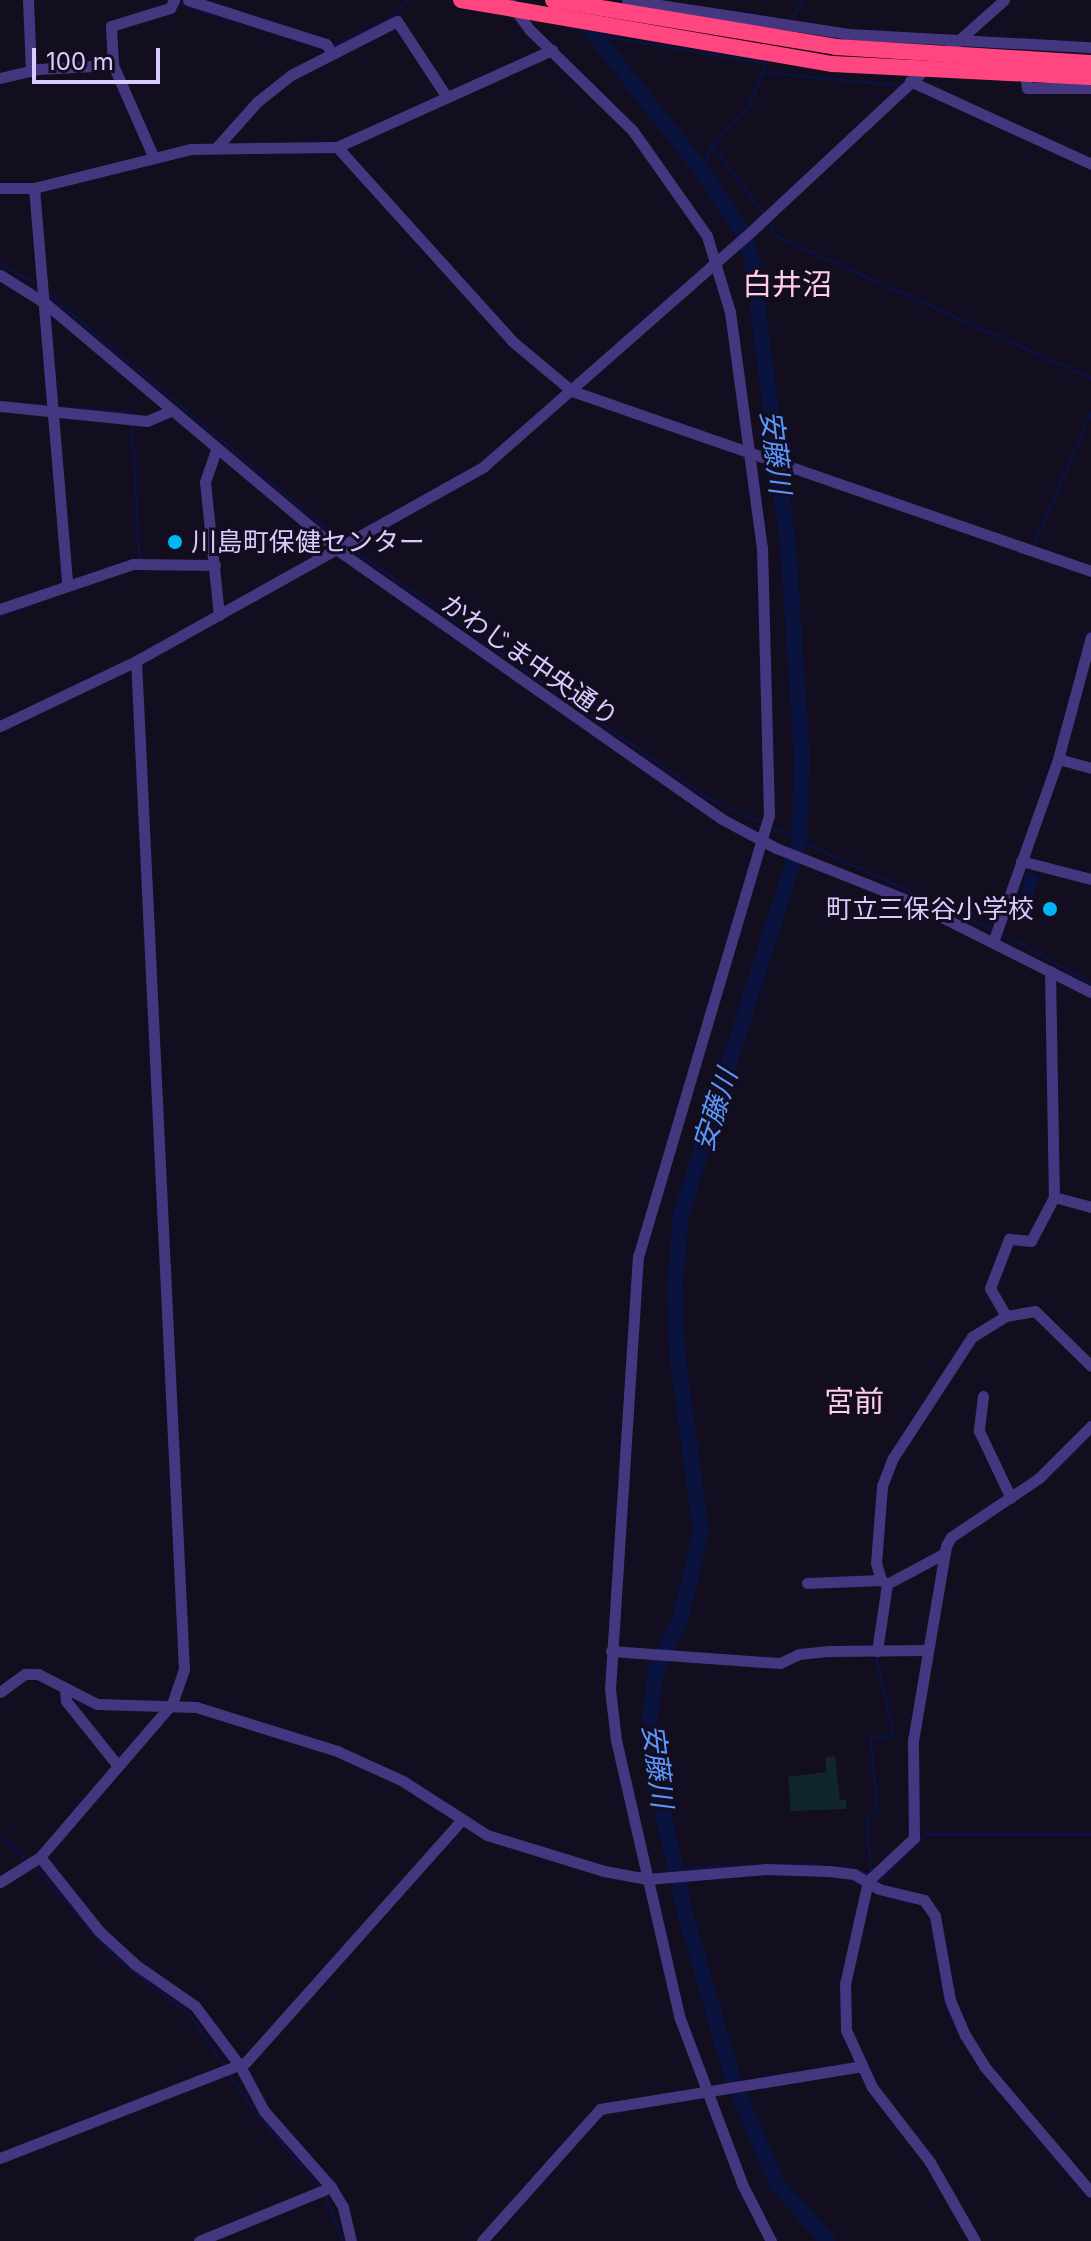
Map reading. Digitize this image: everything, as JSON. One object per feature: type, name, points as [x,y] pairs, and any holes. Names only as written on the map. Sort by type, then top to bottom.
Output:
[{"type":"highway","points":[[461,0],[833,64],[1091,77]]},
{"type":"highway","points":[[553,0],[836,47],[1091,63]]},
{"type":"street","points":[[28,0],[31,71]]},
{"type":"street","points":[[153,156],[113,65],[111,26],[170,8],[174,0]]},
{"type":"street","points":[[188,0],[326,44],[331,52]]},
{"type":"street","points":[[508,0],[552,50],[633,131],[700,220],[718,260],[750,452],[768,654],[772,775],[763,842],[638,1256],[611,1651],[612,1715],[679,2016],[714,2089],[742,2184],[771,2241]]},
{"type":"street","points":[[627,0],[792,27],[957,43],[1091,47]]},
{"type":"street","points":[[0,726],[136,661],[339,551],[483,467],[758,225],[910,81],[1004,0]]},
{"type":"street","points":[[217,147],[257,102],[311,61],[402,23],[446,96]]},
{"type":"street","points":[[1025,46],[1027,88],[1091,88]]},
{"type":"street","points":[[0,188],[34,188],[153,156],[217,147],[337,147],[552,50]]},
{"type":"street","points":[[0,78],[31,71],[113,65]]},
{"type":"street","points":[[910,81],[1091,164]]},
{"type":"street","points":[[337,147],[512,341],[572,391],[1091,571]]},
{"type":"street","points":[[34,188],[67,584]]},
{"type":"street","name":"かわじま中央通り","points":[[0,275],[43,294],[170,411],[339,551],[616,747],[763,842],[993,942],[1091,992]]},
{"type":"street","points":[[0,406],[147,421],[170,411]]},
{"type":"street","points":[[216,450],[205,482],[219,615]]},
{"type":"street","points":[[0,609],[67,584],[150,561],[215,565]]},
{"type":"street","points":[[993,942],[1058,759],[1091,637]]},
{"type":"street","points":[[0,1882],[40,1857],[172,1704],[184,1661],[136,661]]},
{"type":"street","points":[[1058,759],[1091,768]]},
{"type":"street","points":[[1021,861],[1091,879]]},
{"type":"street","points":[[1006,1316],[991,1293],[997,1265],[1009,1239],[1031,1241],[1054,1197],[1050,971]]},
{"type":"street","points":[[1054,1197],[1091,1207]]},
{"type":"street","points":[[877,1651],[884,1582],[876,1563],[881,1497],[893,1458],[968,1343],[1006,1316],[1035,1311],[1091,1366]]},
{"type":"street","points":[[983,1396],[979,1431],[1011,1498]]},
{"type":"street","points":[[975,2241],[930,2162],[882,2104],[862,2066],[846,2030],[845,1984],[868,1881],[914,1838],[913,1741],[945,1553],[951,1537],[1011,1498],[1057,1462],[1091,1426]]},
{"type":"street","points":[[807,1583],[884,1582],[945,1553]]},
{"type":"street","points":[[611,1651],[777,1663],[799,1654],[928,1650]]},
{"type":"street","points":[[0,1692],[25,1674],[38,1674],[97,1704],[172,1704],[329,1748],[403,1781],[461,1821],[511,1844],[647,1879],[801,1869],[854,1874],[930,1906],[950,2000],[965,2035],[984,2066],[1091,2192]]},
{"type":"street","points":[[65,1690],[66,1701],[118,1766]]},
{"type":"street","points":[[0,2158],[240,2066],[461,1821]]},
{"type":"street","points":[[40,1857],[99,1931],[195,2006],[240,2066],[264,2111],[331,2187],[343,2207],[351,2241]]},
{"type":"street","points":[[482,2241],[600,2109],[862,2066]]},
{"type":"street","points":[[199,2241],[331,2187]]},
{"type":"green space","points":[[835,1756],[840,1800],[846,1800],[846,1809],[791,1811],[788,1777],[826,1772],[826,1757]]},
{"type":"shaded area","points":[[1027,872],[1039,876],[1029,907],[1017,903]]},
{"type":"waterway","points":[[330,47],[392,17],[408,0]]},
{"type":"waterway","points":[[790,21],[802,0]]},
{"type":"waterway","points":[[177,3],[322,48]]},
{"type":"waterway","name":"安藤川","points":[[578,14],[700,168],[744,235],[752,261],[788,547],[802,757],[799,843],[681,1214],[675,1285],[677,1353],[701,1531],[680,1620],[656,1670],[649,1725],[651,1760],[686,1916],[733,2080],[777,2184],[828,2241]]},
{"type":"waterway","points":[[596,35],[765,63]]},
{"type":"waterway","points":[[700,168],[712,145],[748,107],[768,58]]},
{"type":"waterway","points":[[761,72],[901,85]]},
{"type":"waterway","points":[[712,145],[765,215]]},
{"type":"waterway","points":[[768,222],[774,235],[1091,378]]},
{"type":"waterway","points":[[0,263],[37,285]]},
{"type":"waterway","points":[[46,292],[343,543]]},
{"type":"waterway","points":[[56,406],[131,413],[139,561]]},
{"type":"waterway","points":[[1033,545],[1091,412]]},
{"type":"waterway","points":[[349,547],[709,798],[993,930]]},
{"type":"waterway","points":[[0,615],[35,603]]},
{"type":"waterway","points":[[1000,932],[1091,983]]},
{"type":"waterway","points":[[1058,1467],[1089,1435]]},
{"type":"waterway","points":[[871,1874],[866,1817],[877,1809],[870,1737],[893,1735],[875,1653]]},
{"type":"waterway","points":[[71,1698],[89,1706]]},
{"type":"waterway","points":[[879,1881],[925,1834],[1091,1834]]},
{"type":"waterway","points":[[0,1836],[27,1860]]},
{"type":"waterway","points":[[33,1864],[114,1957],[189,2014],[254,2111],[320,2188]]},
{"type":"waterway","points":[[768,1864],[820,1865]]},
{"type":"waterway","points":[[676,1868],[745,1865]]},
{"type":"waterway","points":[[840,1867],[871,1874]]},
{"type":"waterway","points":[[888,1895],[907,1902]]},
{"type":"waterway","points":[[932,1930],[946,2006],[957,2030]]},
{"type":"waterway","points":[[982,2071],[1080,2187]]},
{"type":"waterway","points":[[324,2194],[342,2241]]},
{"type":"place","name":"川島町保健センター","points":[[175,542]]},
{"type":"place","name":"町立三保谷小学校","points":[[1050,909]]},
{"type":"district","name":"白井沼","points":[[787,284]]},
{"type":"district","name":"宮前","points":[[854,1401]]}]
